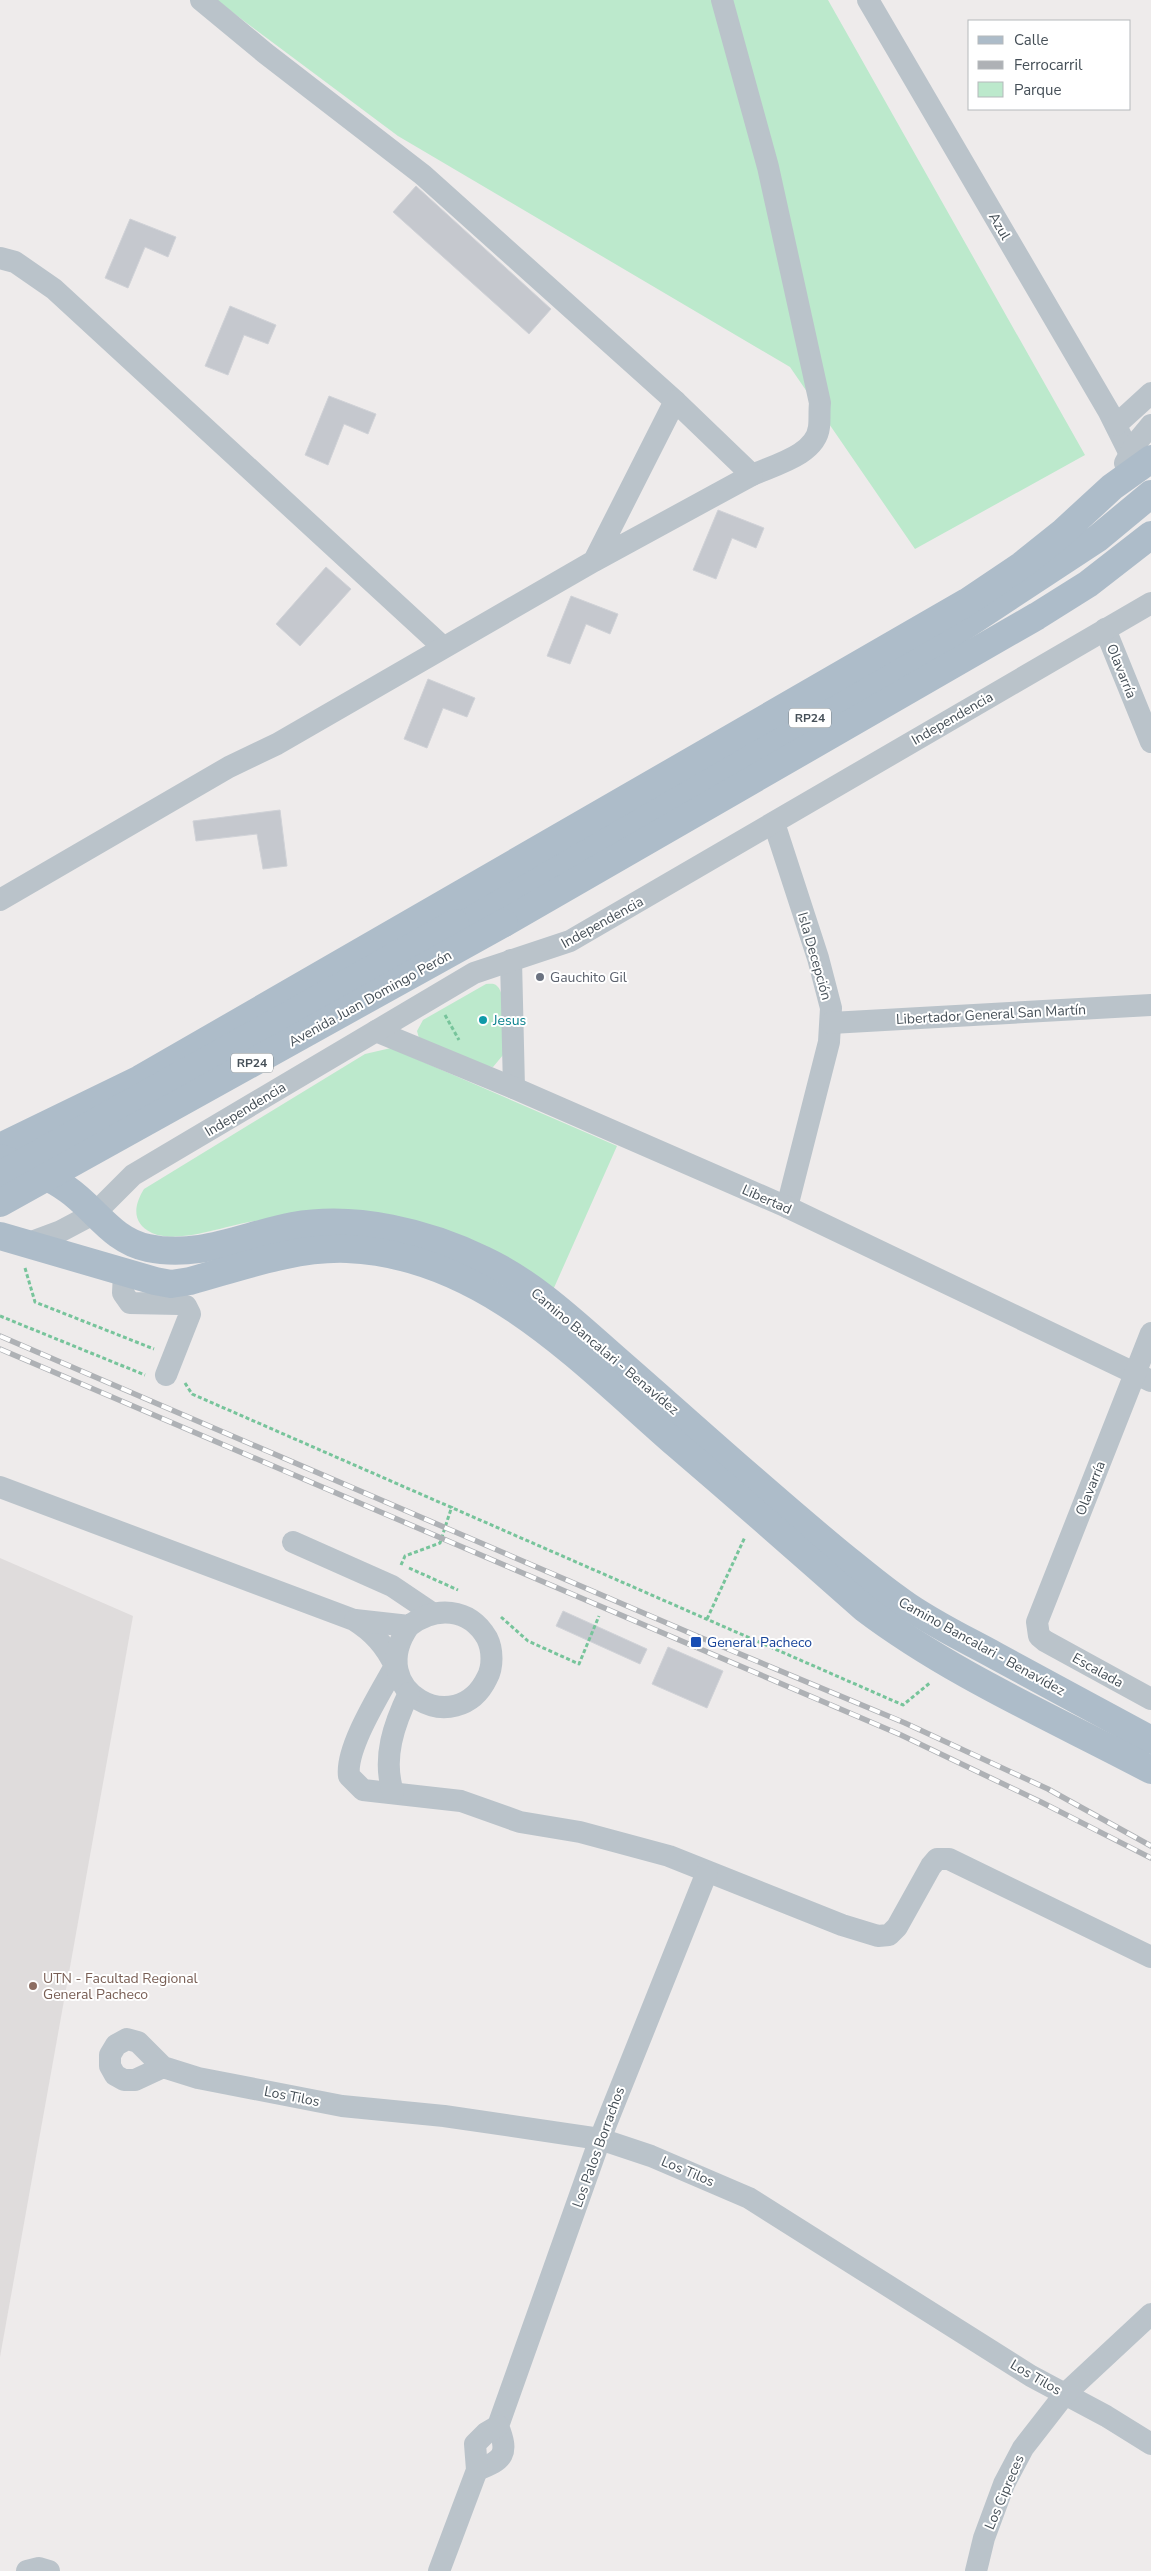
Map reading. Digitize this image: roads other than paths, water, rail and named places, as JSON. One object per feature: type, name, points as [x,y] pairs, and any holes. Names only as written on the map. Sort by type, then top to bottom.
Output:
[{"type":"main road","points":[[0,1147],[140,1079],[966,602],[1022,565],[1062,533],[1112,487],[1141,456]]},
{"type":"main road","name":"RP24","points":[[0,1175],[455,923],[931,648],[1098,538],[1151,494]]},
{"type":"main road","name":"Avenida Juan Domingo Perón","points":[[0,1203],[504,923],[1020,626],[1088,584],[1151,535]]},
{"type":"main road","name":"Camino Bancalari - Benavídez","points":[[0,1158],[63,1186],[95,1213],[115,1234],[147,1248],[195,1250],[226,1245],[293,1226],[328,1223],[361,1224],[402,1231],[431,1239],[481,1258],[522,1282],[561,1311],[834,1549],[904,1604],[1151,1740]]},
{"type":"main road","name":"Camino Bancalari - Benavídez","points":[[15,1240],[124,1273],[171,1284],[311,1251],[348,1249],[389,1255],[432,1266],[496,1296],[559,1342],[864,1608],[896,1631],[952,1665],[1151,1770]]},
{"type":"street","points":[[201,0],[265,53],[423,175],[675,402],[752,475]]},
{"type":"street","points":[[0,900],[229,767],[277,744],[594,561],[752,475],[798,454],[812,443],[819,428],[820,403],[768,167],[722,0]]},
{"type":"street","name":"Azul","points":[[868,0],[1116,425],[1141,456]]},
{"type":"street","points":[[0,258],[15,262],[54,289],[443,647]]},
{"type":"street","points":[[1116,425],[1151,394]]},
{"type":"street","points":[[594,561],[675,402]]},
{"type":"street","points":[[1141,456],[1151,425]]},
{"type":"street","name":"Independencia","points":[[15,1240],[62,1231],[95,1213],[133,1175],[474,973],[511,960],[557,948],[570,941],[1151,603]]},
{"type":"street","name":"Olavarría","points":[[1105,629],[1151,742]]},
{"type":"street","name":"Isla Decepción","points":[[774,823],[818,958],[831,1008],[829,1042],[787,1207]]},
{"type":"street","points":[[511,960],[514,1088]]},
{"type":"street","name":"Libertador General San Martín","points":[[831,1023],[1151,1005]]},
{"type":"street","name":"Libertad","points":[[376,1031],[514,1088],[787,1207],[1144,1377]]},
{"type":"street","points":[[124,1273],[123,1293],[130,1303],[179,1304],[186,1306],[190,1314],[162,1369]]},
{"type":"street","name":"Olavarría","points":[[1045,1641],[1037,1629],[1040,1610],[1144,1377],[1151,1333]]},
{"type":"street","points":[[0,1487],[354,1620],[409,1626]]},
{"type":"street","points":[[293,1542],[392,1586],[432,1613]]},
{"type":"street","points":[[354,1620],[379,1639],[395,1666],[400,1680],[409,1693],[422,1703],[439,1707],[455,1706],[471,1700],[483,1688],[490,1672],[492,1656],[488,1640],[478,1626],[464,1616],[449,1611],[432,1613],[419,1618],[409,1626],[400,1638],[396,1651],[395,1666],[365,1722],[347,1766],[349,1776],[364,1790],[461,1801],[520,1822],[580,1832],[626,1843],[669,1856],[842,1925],[878,1936],[889,1935],[897,1927],[931,1866],[937,1859],[949,1859],[1151,1957]]},
{"type":"street","name":"Escalada","points":[[1045,1641],[1151,1699]]},
{"type":"street","points":[[393,1792],[387,1767],[392,1735],[409,1693]]},
{"type":"street","name":"Los Palos Borrachos","points":[[440,2571],[476,2470],[495,2463],[501,2458],[504,2442],[498,2426],[600,2139],[706,1872]]},
{"type":"street","name":"Los Tilos","points":[[163,2067],[198,2078],[342,2106],[444,2116],[600,2139],[652,2156],[749,2198],[1031,2376],[1151,2444]]},
{"type":"street","name":"Los Cipreces","points":[[976,2571],[984,2538],[1004,2484],[1023,2448],[1065,2394],[1151,2314]]},
{"type":"street","points":[[27,2571],[39,2568],[49,2571]]},
{"type":"railway","points":[[0,1336],[697,1636],[905,1723],[1048,1789],[1151,1846]]},
{"type":"railway","points":[[0,1349],[901,1735],[1041,1802],[1151,1858]]},
{"type":"place","name":"Gauchito Gil","points":[[540,977]]},
{"type":"place","name":"Jesus","points":[[483,1020]]},
{"type":"place","name":"General Pacheco","points":[[696,1642]]},
{"type":"place","name":"UTN - Facultad Regional General Pacheco","points":[[33,1986]]}]
